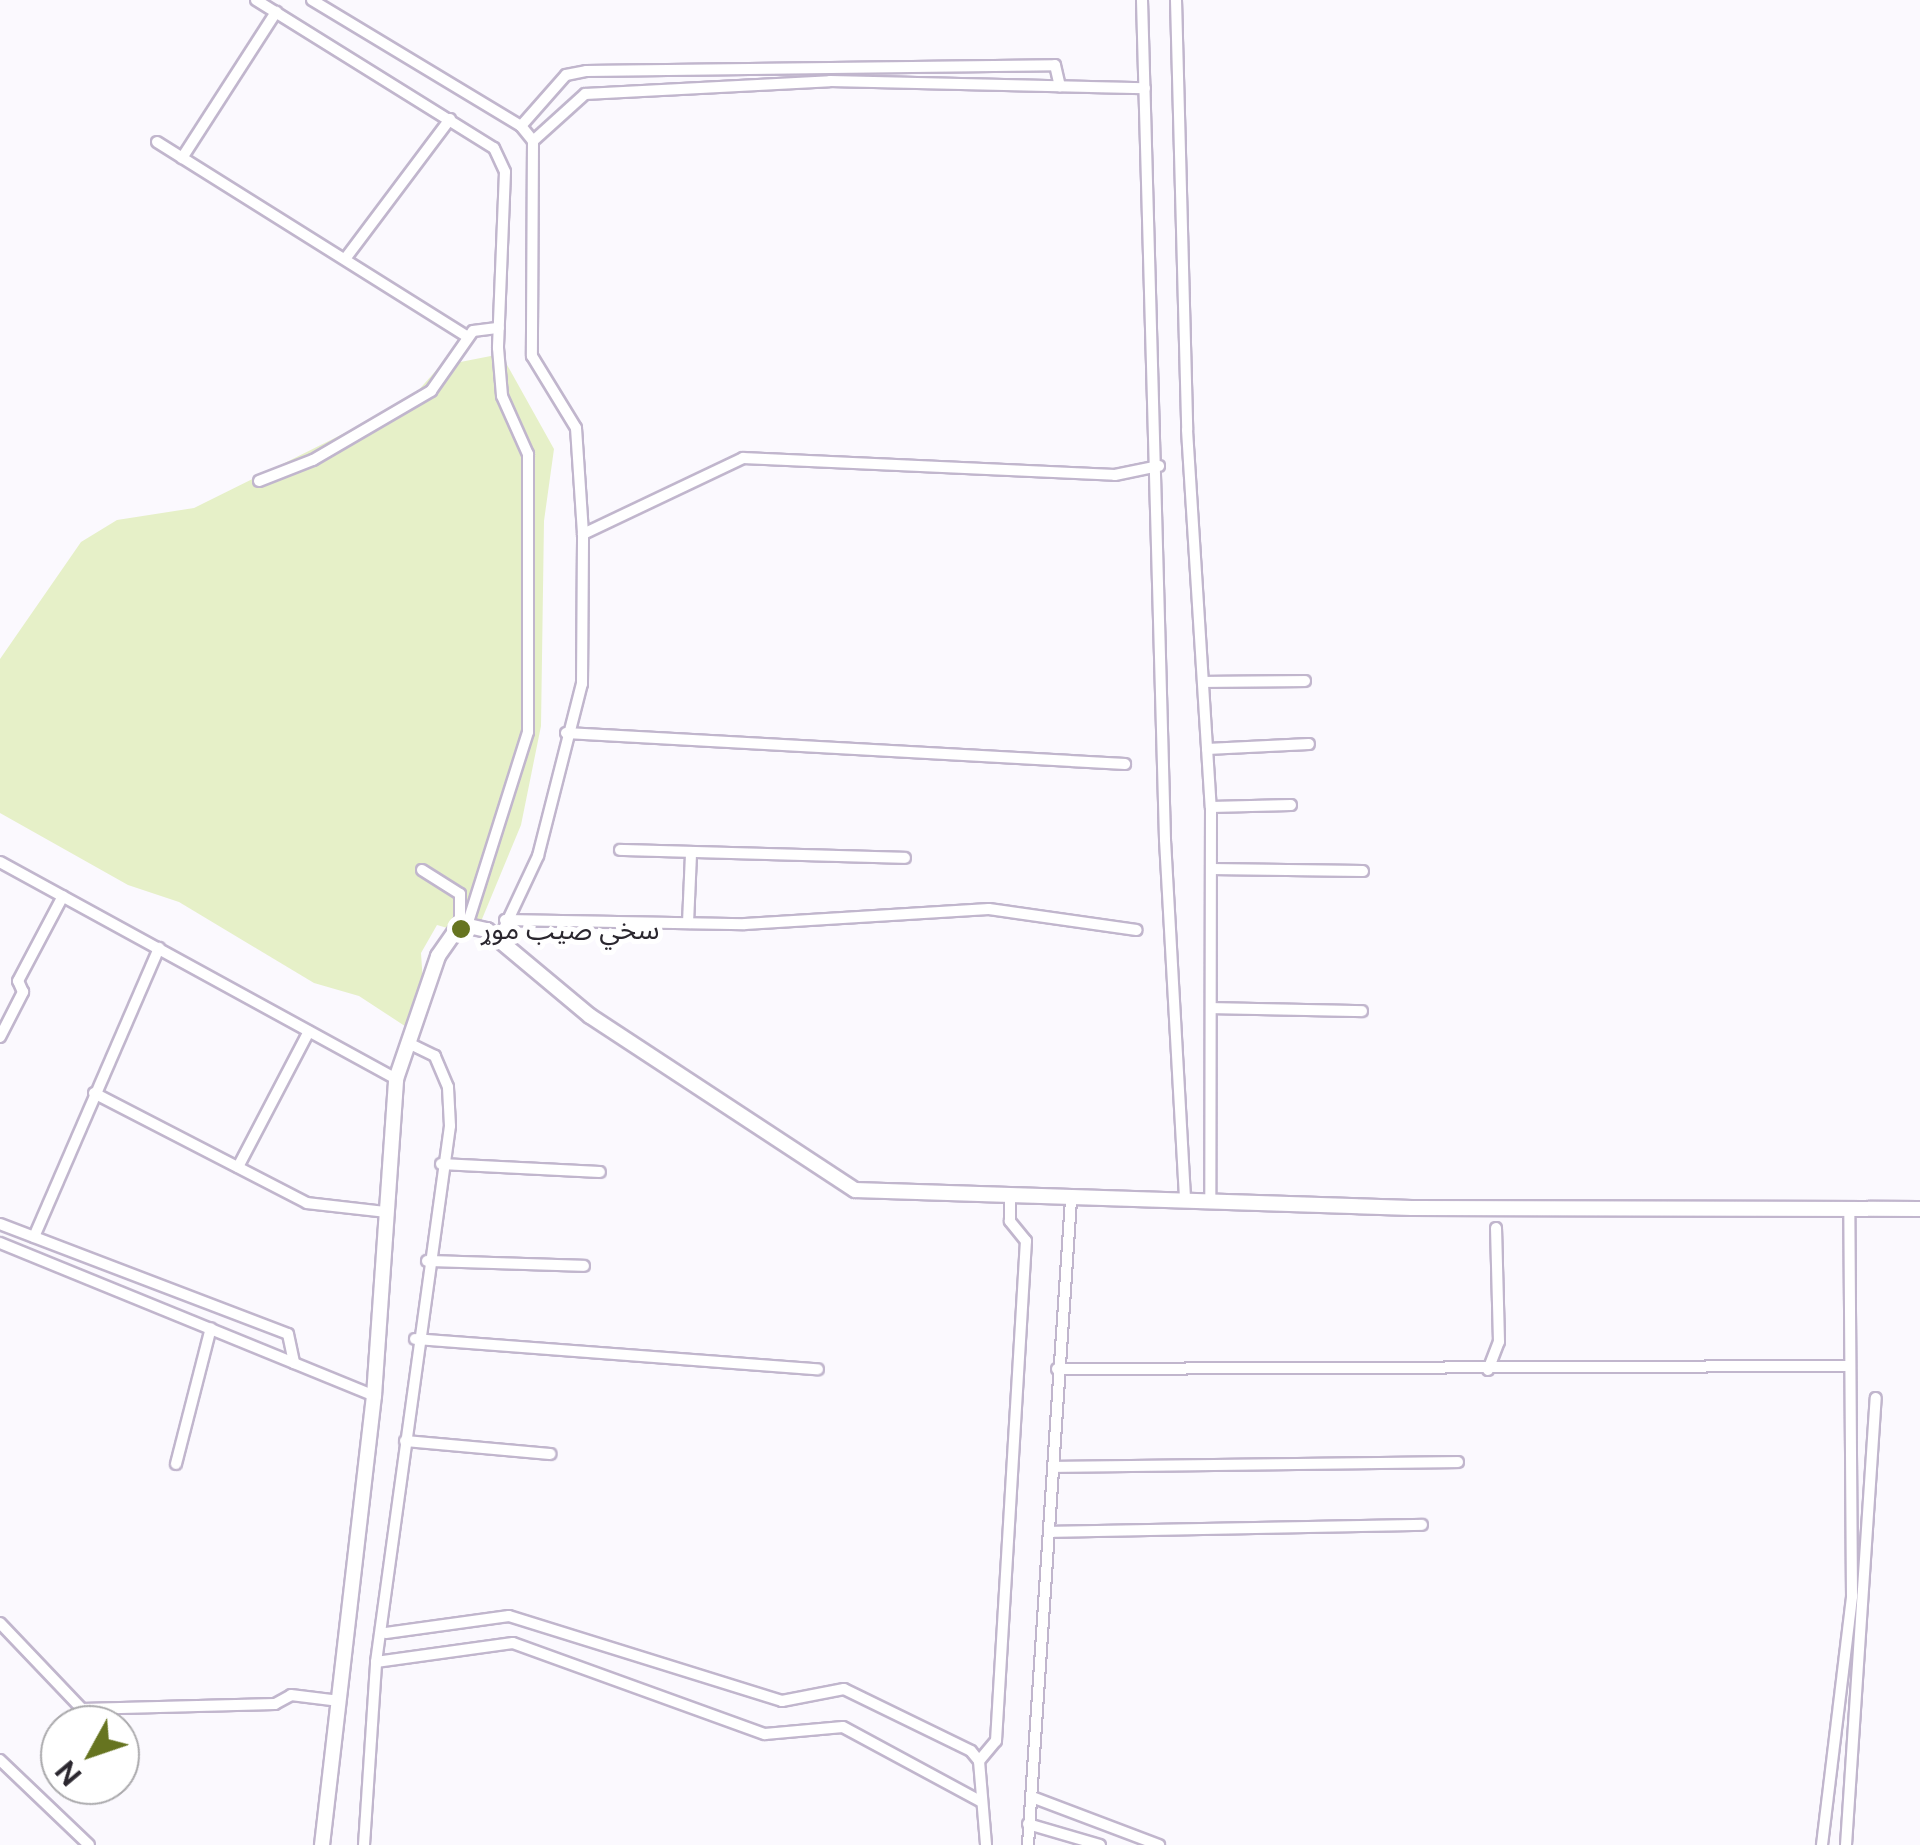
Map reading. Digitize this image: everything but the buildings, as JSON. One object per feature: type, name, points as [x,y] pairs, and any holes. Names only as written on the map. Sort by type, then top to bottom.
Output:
[{"type":"street","points":[[256,0],[494,148],[504,172],[499,328],[502,396],[528,454],[528,732],[464,925],[438,956],[396,1079],[374,1396],[322,1845]]},
{"type":"street","points":[[312,0],[521,126],[533,141],[532,356],[576,428],[583,534],[582,684],[566,733],[538,856],[498,939]]},
{"type":"street","points":[[1142,0],[1159,466],[1165,840],[1185,1201]]},
{"type":"street","points":[[1176,0],[1187,430],[1211,807],[1210,1202]]},
{"type":"street","points":[[182,158],[276,12]]},
{"type":"street","points":[[521,126],[566,75],[586,71],[1055,65],[1060,86]]},
{"type":"street","points":[[533,141],[585,94],[830,81],[1145,88]]},
{"type":"street","points":[[345,259],[450,119]]},
{"type":"street","points":[[157,142],[468,337]]},
{"type":"street","points":[[259,481],[314,460],[431,392],[468,337],[499,328]]},
{"type":"street","points":[[583,534],[743,458],[1115,475],[1159,466]]},
{"type":"street","points":[[1203,682],[1305,681]]},
{"type":"street","points":[[566,733],[1125,764]]},
{"type":"street","points":[[1208,749],[1309,744]]},
{"type":"street","points":[[1211,807],[1292,805]]},
{"type":"street","points":[[620,850],[905,858]]},
{"type":"street","points":[[688,923],[691,853]]},
{"type":"street","points":[[0,862],[396,1079]]},
{"type":"street","points":[[1212,869],[1363,871]]},
{"type":"street","points":[[422,870],[460,894],[464,925]]},
{"type":"street","points":[[0,1037],[23,992],[18,982],[63,896]]},
{"type":"street","points":[[504,920],[688,923],[990,909],[1137,930]]},
{"type":"street","points":[[464,925],[498,939],[590,1016],[855,1190],[1010,1199],[1920,1209]]},
{"type":"street","points":[[34,1237],[159,948]]},
{"type":"street","points":[[1213,1008],[1362,1011]]},
{"type":"street","points":[[238,1167],[308,1031]]},
{"type":"street","points":[[364,1845],[376,1662],[386,1632],[416,1340],[448,1087],[435,1056],[410,1044]]},
{"type":"street","points":[[94,1092],[307,1203],[386,1212]]},
{"type":"street","points":[[441,1164],[600,1172]]},
{"type":"street","points":[[986,1845],[979,1760],[996,1741],[1025,1260],[1010,1199]]},
{"type":"street","points":[[1028,1845],[1071,1200]]},
{"type":"street","points":[[1822,1845],[1852,1596],[1849,1208]]},
{"type":"street","points":[[0,1224],[288,1334],[294,1363]]},
{"type":"street","points":[[1488,1370],[1498,1342],[1496,1228]]},
{"type":"street","points":[[0,1243],[374,1396]]},
{"type":"street","points":[[427,1261],[584,1266]]},
{"type":"street","points":[[176,1464],[211,1328]]},
{"type":"street","points":[[416,1340],[818,1369]]},
{"type":"street","points":[[1057,1370],[1849,1366]]},
{"type":"street","points":[[1846,1845],[1876,1398]]},
{"type":"street","points":[[405,1440],[550,1454]]},
{"type":"street","points":[[1053,1467],[1458,1462]]},
{"type":"street","points":[[1048,1532],[1422,1525]]},
{"type":"street","points":[[386,1632],[509,1616],[782,1700],[844,1689],[979,1760]]},
{"type":"street","points":[[0,1623],[82,1709],[275,1704],[291,1694],[340,1701]]},
{"type":"street","points":[[376,1662],[514,1644],[765,1734],[843,1727],[980,1801]]},
{"type":"street","points":[[0,1760],[89,1845]]},
{"type":"street","points":[[1032,1797],[1159,1845]]},
{"type":"street","points":[[1028,1824],[1100,1845]]},
{"type":"green space","points":[[501,354],[554,449],[544,521],[541,726],[521,825],[475,936],[437,925],[421,953],[424,998],[414,1032],[359,996],[314,983],[179,902],[128,885],[0,813],[0,659],[81,542],[117,520],[194,508],[409,401],[440,366]]},
{"type":"place","name":"سخي صیب موړ","points":[[461,929]]}]
